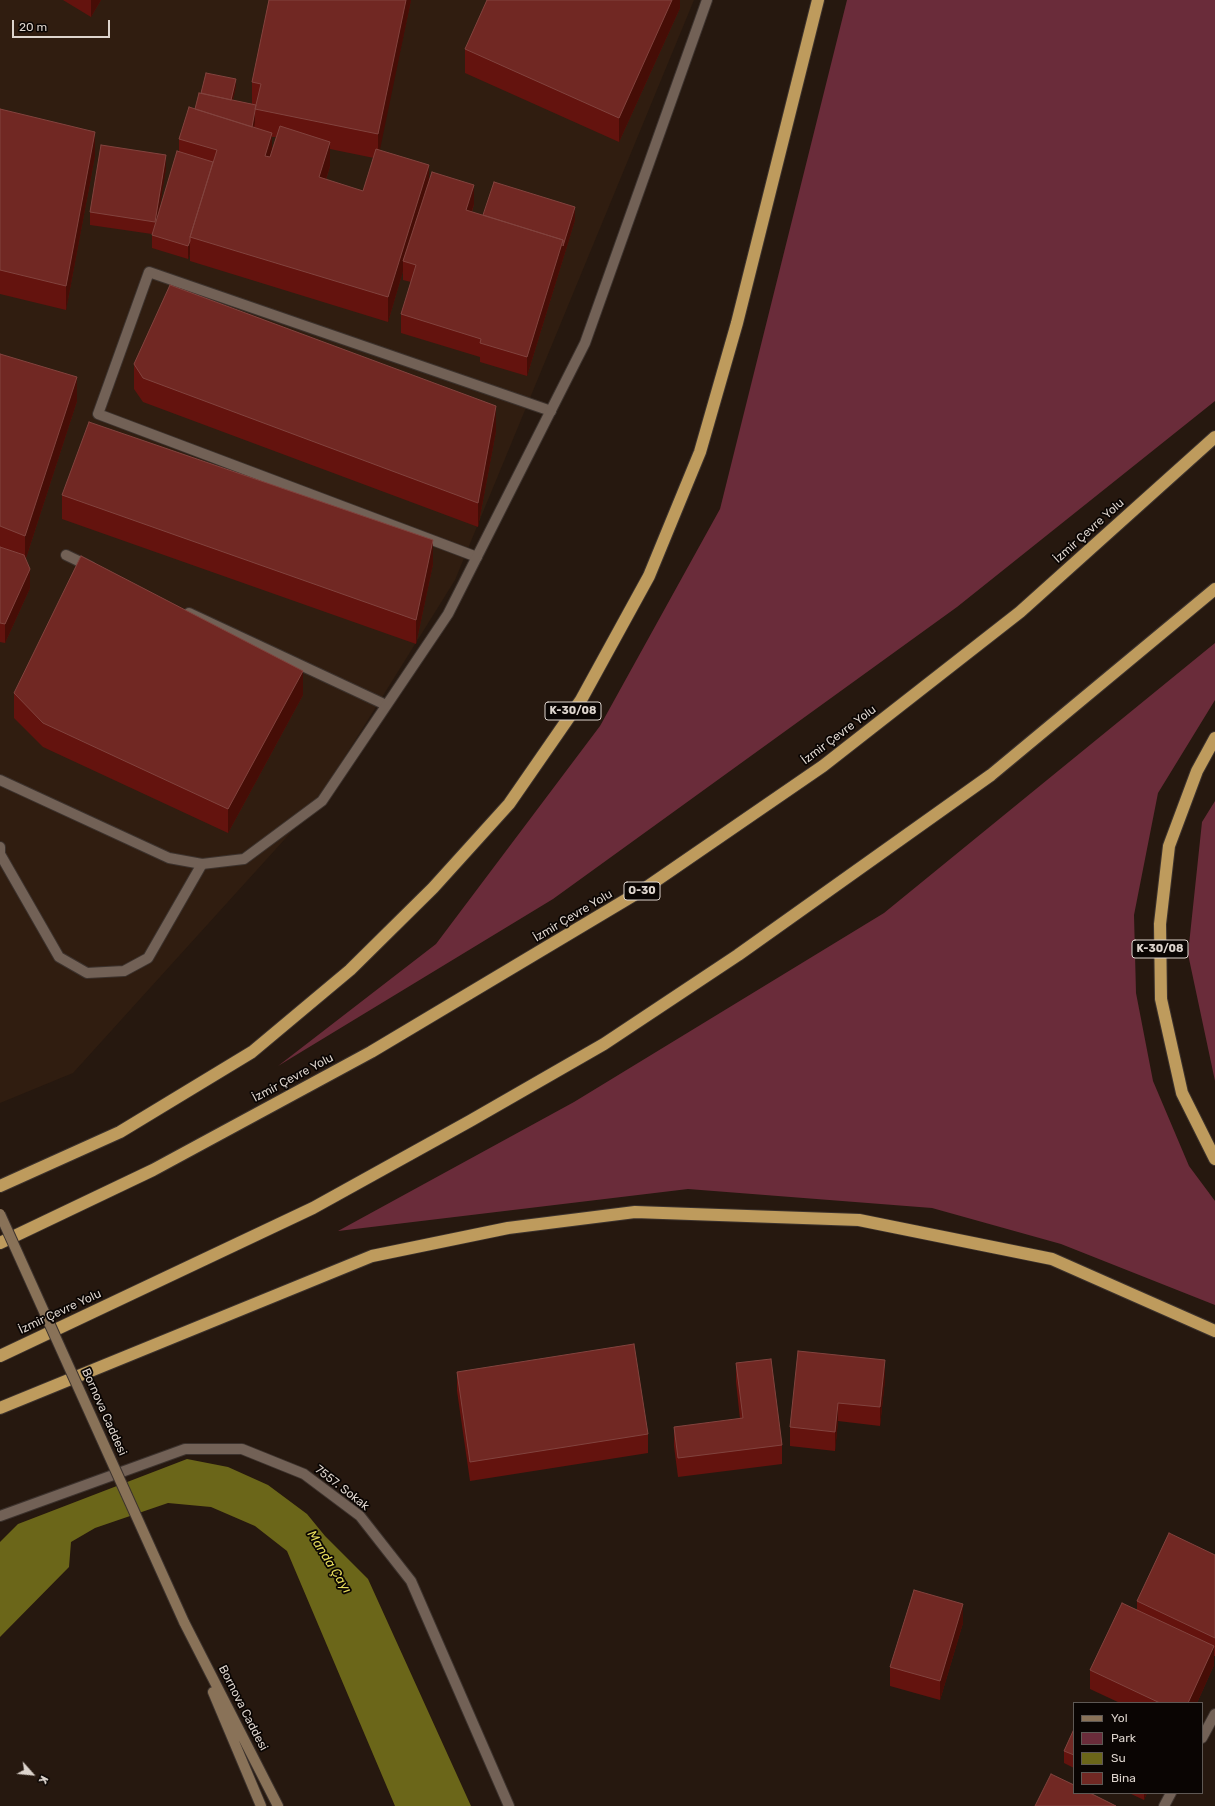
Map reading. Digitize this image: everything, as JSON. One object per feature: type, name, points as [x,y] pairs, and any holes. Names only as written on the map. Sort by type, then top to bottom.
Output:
[{"type":"highway","name":"K-30/08","points":[[0,1186],[120,1132],[252,1052],[350,970],[433,888],[508,804],[581,700],[649,576],[700,452],[737,323],[818,0]]},
{"type":"highway","name":"İzmir Çevre Yolu","points":[[0,1243],[153,1170],[371,1052],[644,889],[823,766],[1020,612],[1215,437]]},
{"type":"highway","name":"İzmir Çevre Yolu","points":[[0,1356],[313,1208],[604,1044],[738,955],[991,774],[1215,590]]},
{"type":"highway","name":"K-30/08","points":[[1215,738],[1197,771],[1169,846],[1160,924],[1161,999],[1182,1093],[1215,1159]]},
{"type":"highway","points":[[0,1408],[372,1256],[508,1228],[635,1212],[859,1220],[1052,1259],[1215,1331]]},
{"type":"main road","name":"Bornova Caddesi","points":[[0,1214],[184,1622],[261,1806]]},
{"type":"main road","name":"Bornova Caddesi","points":[[184,1622],[278,1806]]},
{"type":"street","points":[[0,780],[169,858],[202,864],[244,859],[322,801],[448,614],[584,343],[707,0]]},
{"type":"street","points":[[477,557],[98,414],[149,272],[550,410]]},
{"type":"street","points":[[66,555],[102,572]]},
{"type":"street","points":[[180,609],[386,705]]},
{"type":"street","points":[[0,847],[0,854],[60,957],[87,973],[124,971],[148,958],[202,864]]},
{"type":"street","name":"7557. Sokak","points":[[0,1516],[185,1449],[242,1449],[304,1474],[360,1516],[412,1581],[509,1806]]},
{"type":"street","points":[[1203,1736],[1215,1714]]},
{"type":"street","points":[[1164,1806],[1170,1794]]},
{"type":"shaded area","points":[[0,0],[694,0],[455,580],[313,808],[73,1073],[0,1103]]},
{"type":"green space","points":[[847,0],[1215,0],[1215,401],[957,607],[553,899],[278,1066],[436,944],[600,726],[720,509]]},
{"type":"green space","points":[[1215,643],[1215,700],[1158,793],[1134,915],[1136,993],[1153,1081],[1189,1166],[1215,1201],[1215,1305],[1061,1244],[932,1208],[688,1189],[338,1231],[574,1102],[884,913]]},
{"type":"green space","points":[[1215,801],[1215,1081],[1188,954],[1202,822]]},
{"type":"water","name":"Manda Çayı","points":[[187,1459],[228,1467],[268,1485],[307,1514],[325,1536],[368,1579],[471,1806],[395,1806],[287,1551],[255,1526],[211,1507],[168,1503],[95,1528],[71,1542],[69,1567],[0,1637],[0,1542],[18,1524]]},
{"type":"building","points":[[269,0],[406,0],[378,134],[255,109],[261,84],[252,82]]},
{"type":"building","points":[[487,0],[672,0],[619,118],[465,49]]},
{"type":"building","points":[[206,73],[236,79],[231,100],[201,93]]},
{"type":"building","points":[[199,93],[256,105],[252,127],[195,109]]},
{"type":"building","points":[[189,107],[272,133],[265,156],[270,157],[280,126],[330,142],[319,177],[363,191],[376,149],[429,165],[388,297],[190,237],[217,150],[179,139]]},
{"type":"building","points":[[0,109],[95,132],[66,286],[0,270]]},
{"type":"building","points":[[101,145],[166,155],[155,222],[90,212]]},
{"type":"building","points":[[177,151],[213,162],[188,246],[152,235]]},
{"type":"building","points":[[432,172],[474,185],[466,210],[563,240],[527,357],[480,343],[481,339],[401,314],[416,265],[403,261]]},
{"type":"building","points":[[494,182],[575,207],[563,246],[563,240],[483,215]]},
{"type":"building","points":[[170,285],[496,406],[478,503],[143,378],[134,364]]},
{"type":"building","points":[[0,354],[77,377],[25,536],[0,526]]},
{"type":"building","points":[[89,422],[433,540],[416,620],[62,495]]},
{"type":"building","points":[[0,547],[24,555],[30,569],[5,624],[0,623]]},
{"type":"building","points":[[81,556],[303,671],[228,809],[43,723],[14,693]]},
{"type":"building","points":[[634,1344],[648,1434],[470,1462],[457,1372]]},
{"type":"building","points":[[798,1351],[885,1360],[880,1407],[838,1403],[835,1432],[790,1427]]},
{"type":"building","points":[[771,1359],[782,1445],[678,1458],[674,1427],[743,1418],[736,1363]]},
{"type":"building","points":[[1169,1533],[1215,1555],[1215,1638],[1137,1601]]},
{"type":"building","points":[[914,1590],[963,1604],[940,1681],[890,1667]]},
{"type":"building","points":[[1122,1603],[1214,1646],[1188,1702],[1158,1702],[1090,1670]]},
{"type":"building","points":[[1073,1731],[1073,1755],[1064,1751]]},
{"type":"building","points":[[1051,1774],[1073,1785],[1073,1794],[1092,1794],[1116,1806],[1035,1806]]}]
